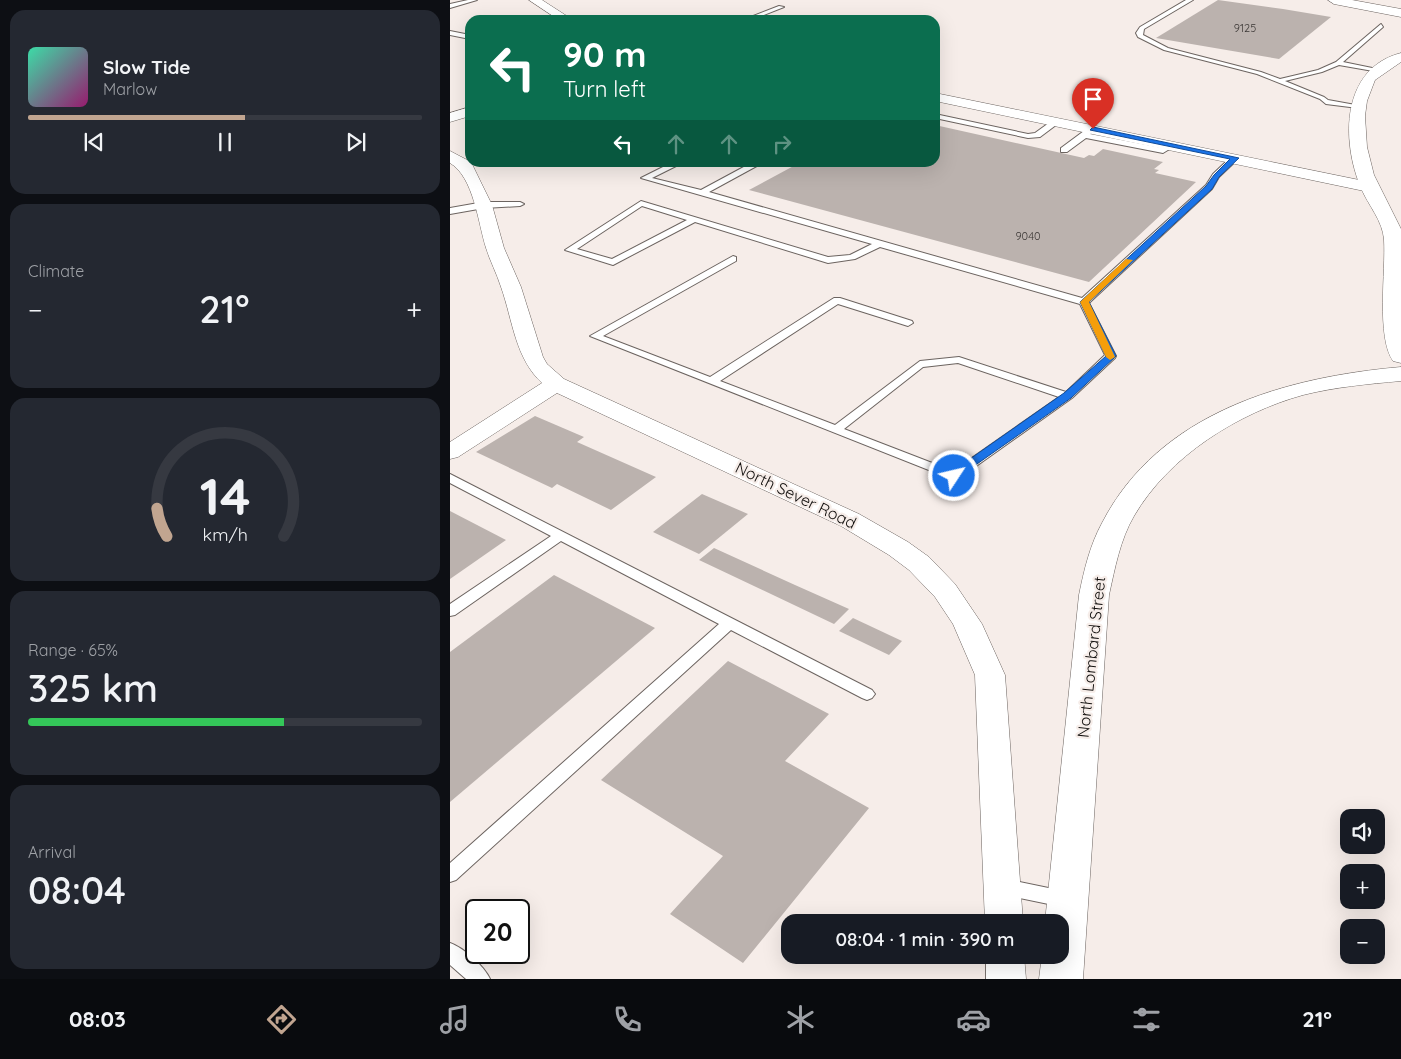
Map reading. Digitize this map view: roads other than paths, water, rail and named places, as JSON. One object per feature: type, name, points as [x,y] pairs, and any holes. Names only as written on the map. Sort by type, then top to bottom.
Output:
[{"type":"street","points":[[534,0],[559,15]]},
{"type":"street","points":[[1334,0],[1401,13]]},
{"type":"street","points":[[1401,57],[1379,70],[1364,86],[1358,106],[1361,162],[1369,187],[1391,225],[1394,238],[1395,328],[1401,356]]},
{"type":"street","points":[[940,98],[1056,122],[1088,132],[1172,145],[1369,187]]},
{"type":"street","points":[[450,118],[465,113]]},
{"type":"street","name":"North Sever Road","points":[[450,156],[465,165]]},
{"type":"street","name":"North Sever Road","points":[[466,167],[484,205],[495,248],[511,287],[532,357],[538,368],[556,384],[808,499],[901,551],[935,579],[968,622],[990,675],[1004,914]]},
{"type":"street","name":"North Lombard Street","points":[[1061,979],[1094,595],[1104,554],[1119,516],[1142,483],[1166,459],[1203,433],[1248,408],[1268,399],[1312,386],[1366,377],[1401,374]]},
{"type":"street","points":[[450,452],[556,384]]},
{"type":"street","points":[[1005,964],[1006,979]]},
{"type":"lane","points":[[450,6],[474,0]]},
{"type":"lane","points":[[1190,0],[1142,28],[1139,33],[1140,36],[1166,49],[1282,80],[1322,98],[1326,102],[1358,106]]},
{"type":"lane","points":[[759,15],[781,7]]},
{"type":"lane","points":[[1282,80],[1313,73],[1338,63],[1381,26]]},
{"type":"lane","points":[[450,33],[465,36]]},
{"type":"lane","points":[[1338,63],[1379,70]]},
{"type":"lane","points":[[940,117],[1028,136],[1036,135],[1056,122]]},
{"type":"lane","points":[[1064,150],[1088,132]]},
{"type":"lane","points":[[1084,302],[1209,187],[1216,176],[1235,158]]},
{"type":"lane","points":[[669,167],[645,178],[1084,302],[1111,356],[1068,396],[954,476],[595,336],[733,259]]},
{"type":"lane","points":[[702,193],[751,167]]},
{"type":"lane","points":[[695,219],[613,262],[570,250],[641,203],[695,219],[828,260],[852,257],[879,244]]},
{"type":"lane","points":[[450,211],[484,205],[520,204]]},
{"type":"lane","points":[[712,381],[837,300],[908,324]]},
{"type":"lane","points":[[836,430],[920,364],[959,360],[1068,396]]},
{"type":"lane","points":[[450,478],[867,694]]},
{"type":"lane","points":[[450,611],[561,535]]},
{"type":"lane","points":[[450,874],[730,622]]},
{"type":"lane","points":[[1002,886],[1068,900]]},
{"type":"lane","points":[[450,952],[480,979]]}]
